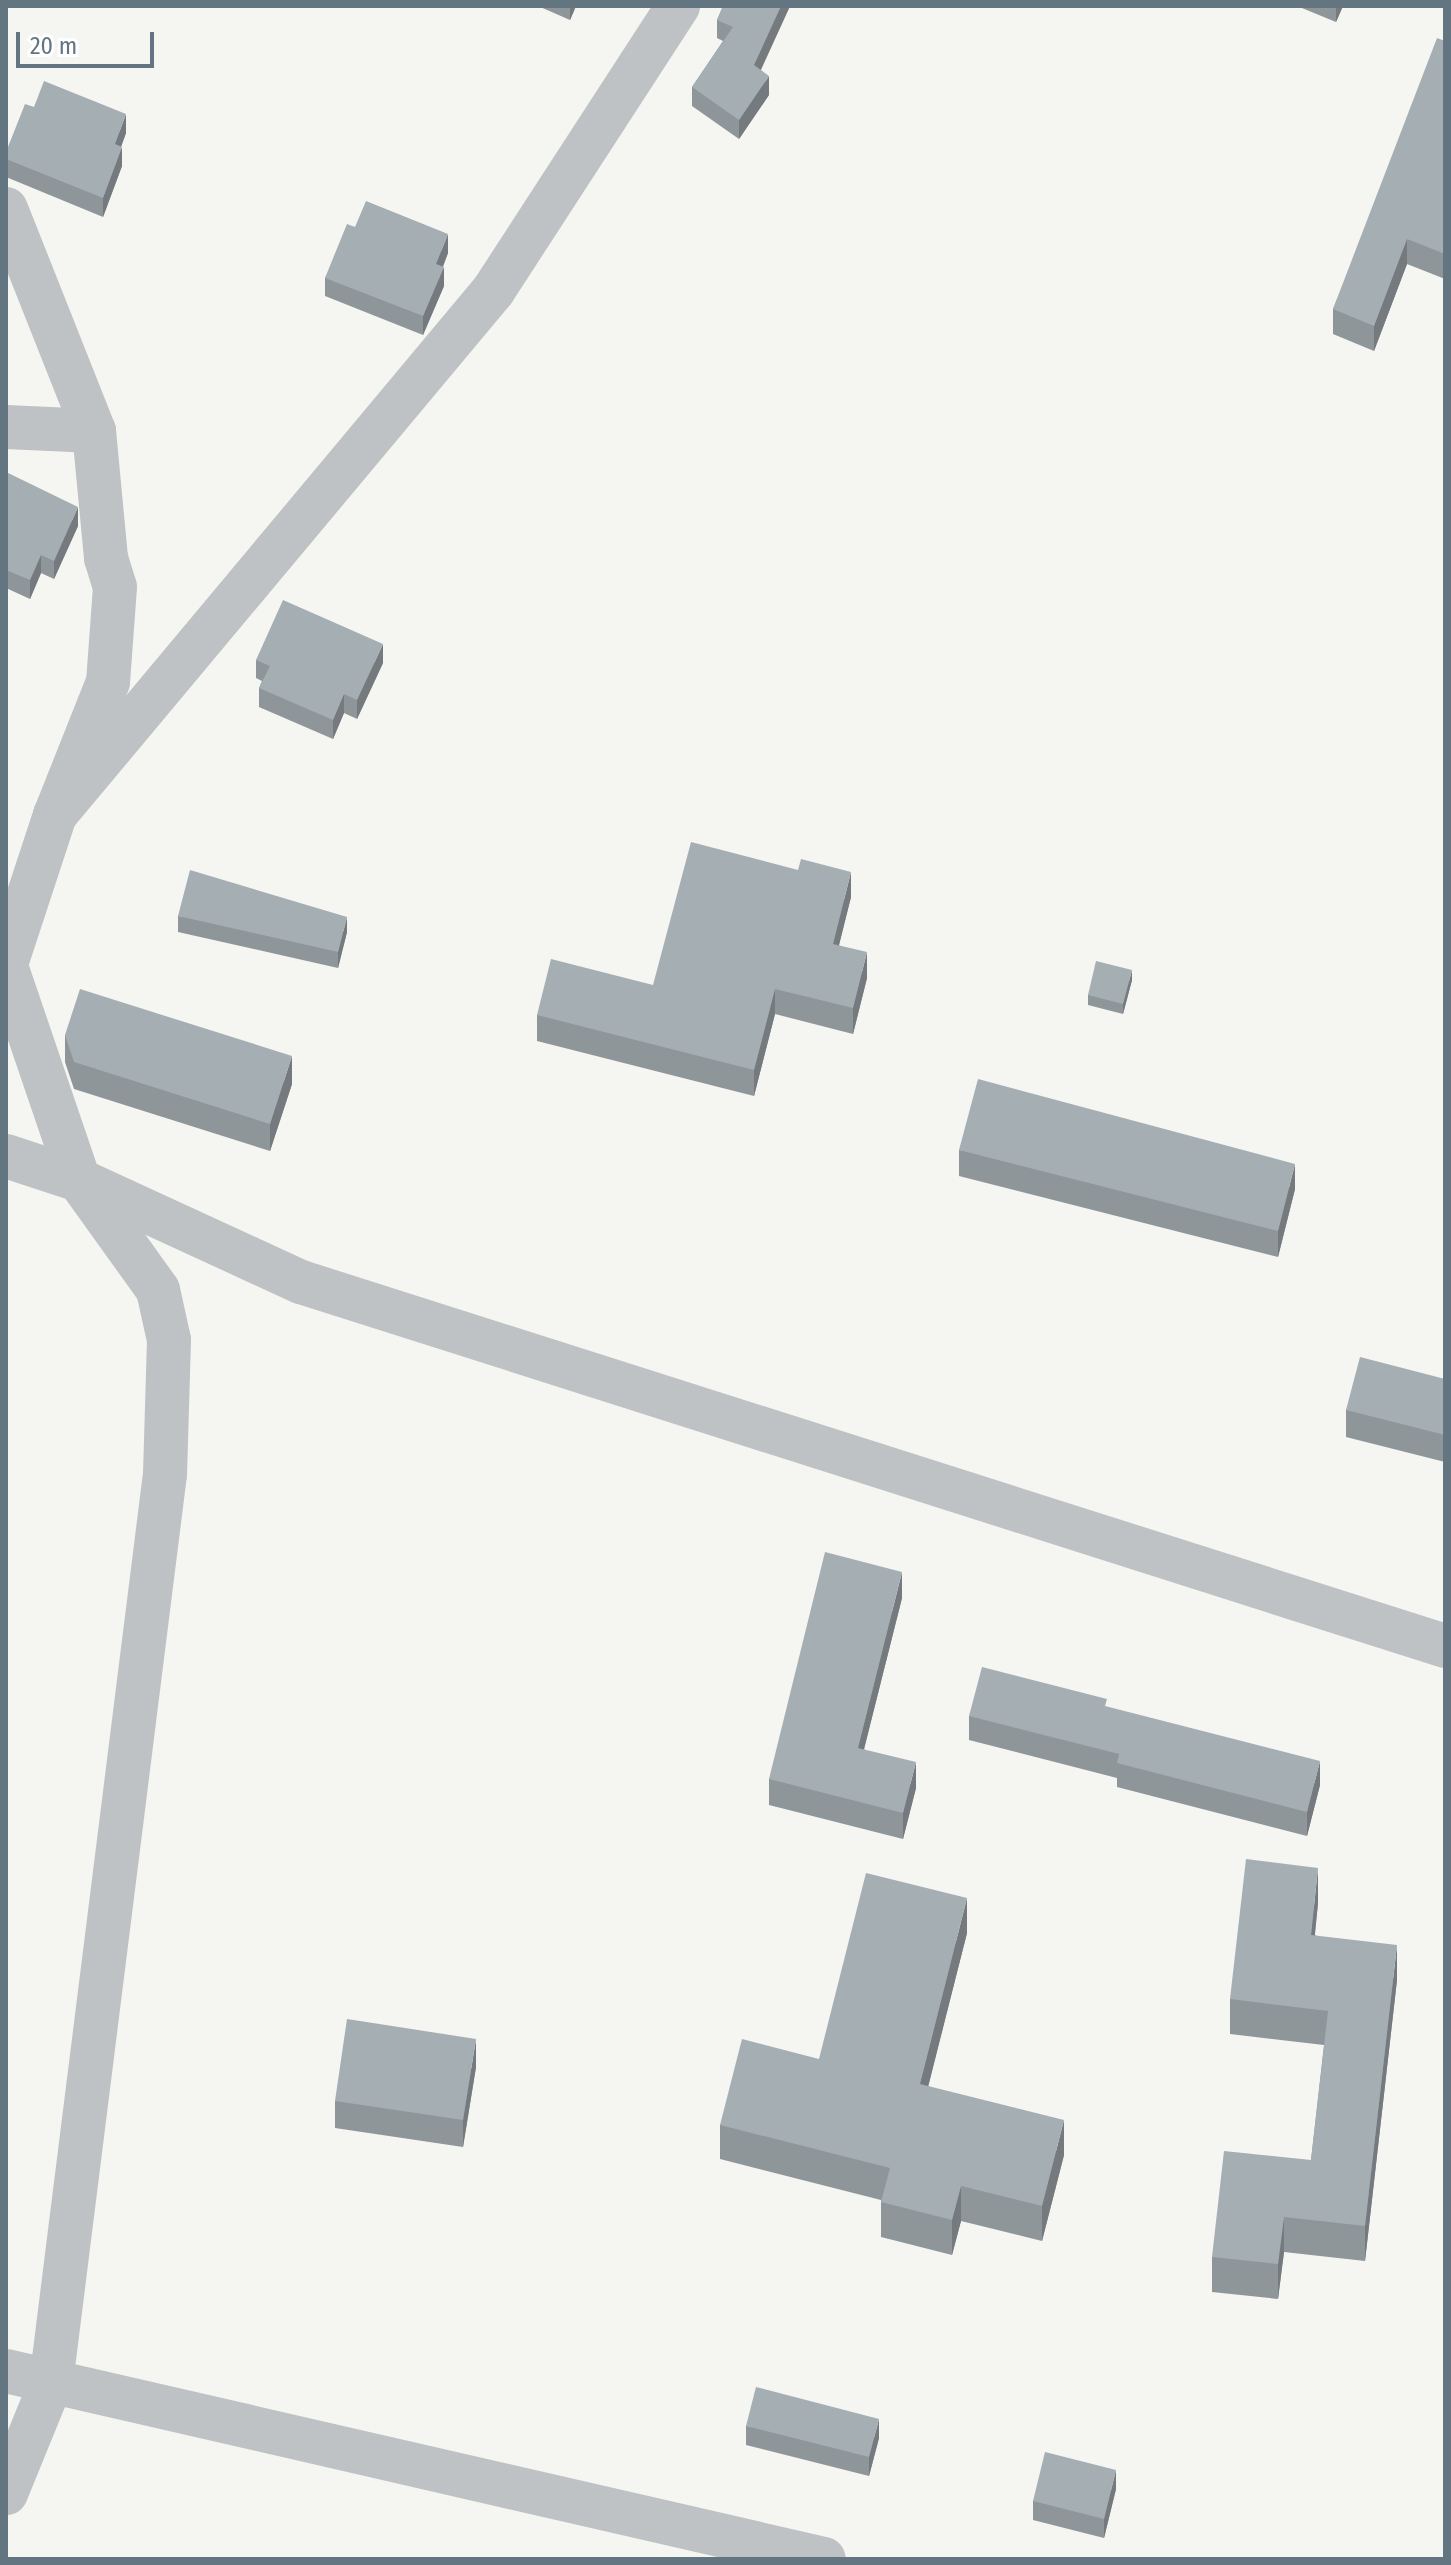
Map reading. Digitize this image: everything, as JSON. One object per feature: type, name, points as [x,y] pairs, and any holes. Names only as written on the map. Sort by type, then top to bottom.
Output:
[{"type":"street","points":[[55,815],[493,291],[678,6]]},
{"type":"street","points":[[6,209],[94,431],[106,558],[115,587],[115,627],[108,682],[55,815],[6,965],[79,1180],[158,1290],[169,1340],[165,1474],[51,2383],[6,2493]]},
{"type":"street","points":[[6,427],[94,431]]},
{"type":"street","points":[[6,1156],[79,1180],[301,1282],[1445,1646]]},
{"type":"street","points":[[6,2371],[824,2559]]},
{"type":"building","points":[[723,6],[781,6],[754,65],[769,76],[739,120],[692,87],[733,27],[717,20]]},
{"type":"building","points":[[1437,38],[1445,41],[1445,254],[1407,239],[1374,326],[1333,309]]},
{"type":"building","points":[[44,81],[126,114],[115,144],[122,147],[103,198],[6,159],[25,104],[34,107]]},
{"type":"building","points":[[366,201],[448,234],[436,264],[444,267],[423,316],[325,278],[347,224],[355,227]]},
{"type":"building","points":[[6,472],[78,507],[54,561],[41,555],[30,580],[6,570]]},
{"type":"building","points":[[283,600],[383,644],[357,700],[344,694],[333,720],[259,688],[270,666],[256,660]]},
{"type":"building","points":[[691,842],[798,870],[801,859],[851,872],[833,944],[867,952],[853,1008],[775,989],[754,1070],[537,1015],[551,959],[653,985]]},
{"type":"building","points":[[190,870],[347,917],[338,952],[178,916]]},
{"type":"building","points":[[1096,961],[1132,970],[1123,1004],[1088,995]]},
{"type":"building","points":[[80,989],[292,1056],[270,1124],[74,1062],[65,1035]]},
{"type":"building","points":[[978,1079],[1295,1164],[1278,1231],[959,1150]]},
{"type":"building","points":[[1360,1357],[1445,1379],[1445,1435],[1346,1410]]},
{"type":"building","points":[[825,1552],[902,1572],[858,1748],[916,1762],[903,1813],[769,1779]]},
{"type":"building","points":[[982,1667],[1107,1699],[1105,1706],[1320,1761],[1307,1812],[1117,1763],[1119,1754],[969,1716]]},
{"type":"building","points":[[1246,1859],[1318,1868],[1311,1935],[1397,1945],[1365,2226],[1284,2217],[1278,2264],[1212,2257],[1224,2151],[1311,2160],[1328,2011],[1230,1999]]},
{"type":"building","points":[[866,1873],[967,1898],[920,2084],[1064,2120],[1042,2206],[961,2186],[952,2220],[881,2202],[890,2168],[720,2125],[742,2039],[819,2059]]},
{"type":"building","points":[[347,2019],[476,2039],[463,2120],[335,2101]]},
{"type":"building","points":[[756,2387],[879,2419],[869,2457],[746,2426]]},
{"type":"building","points":[[1045,2452],[1116,2470],[1104,2519],[1033,2501]]}]
